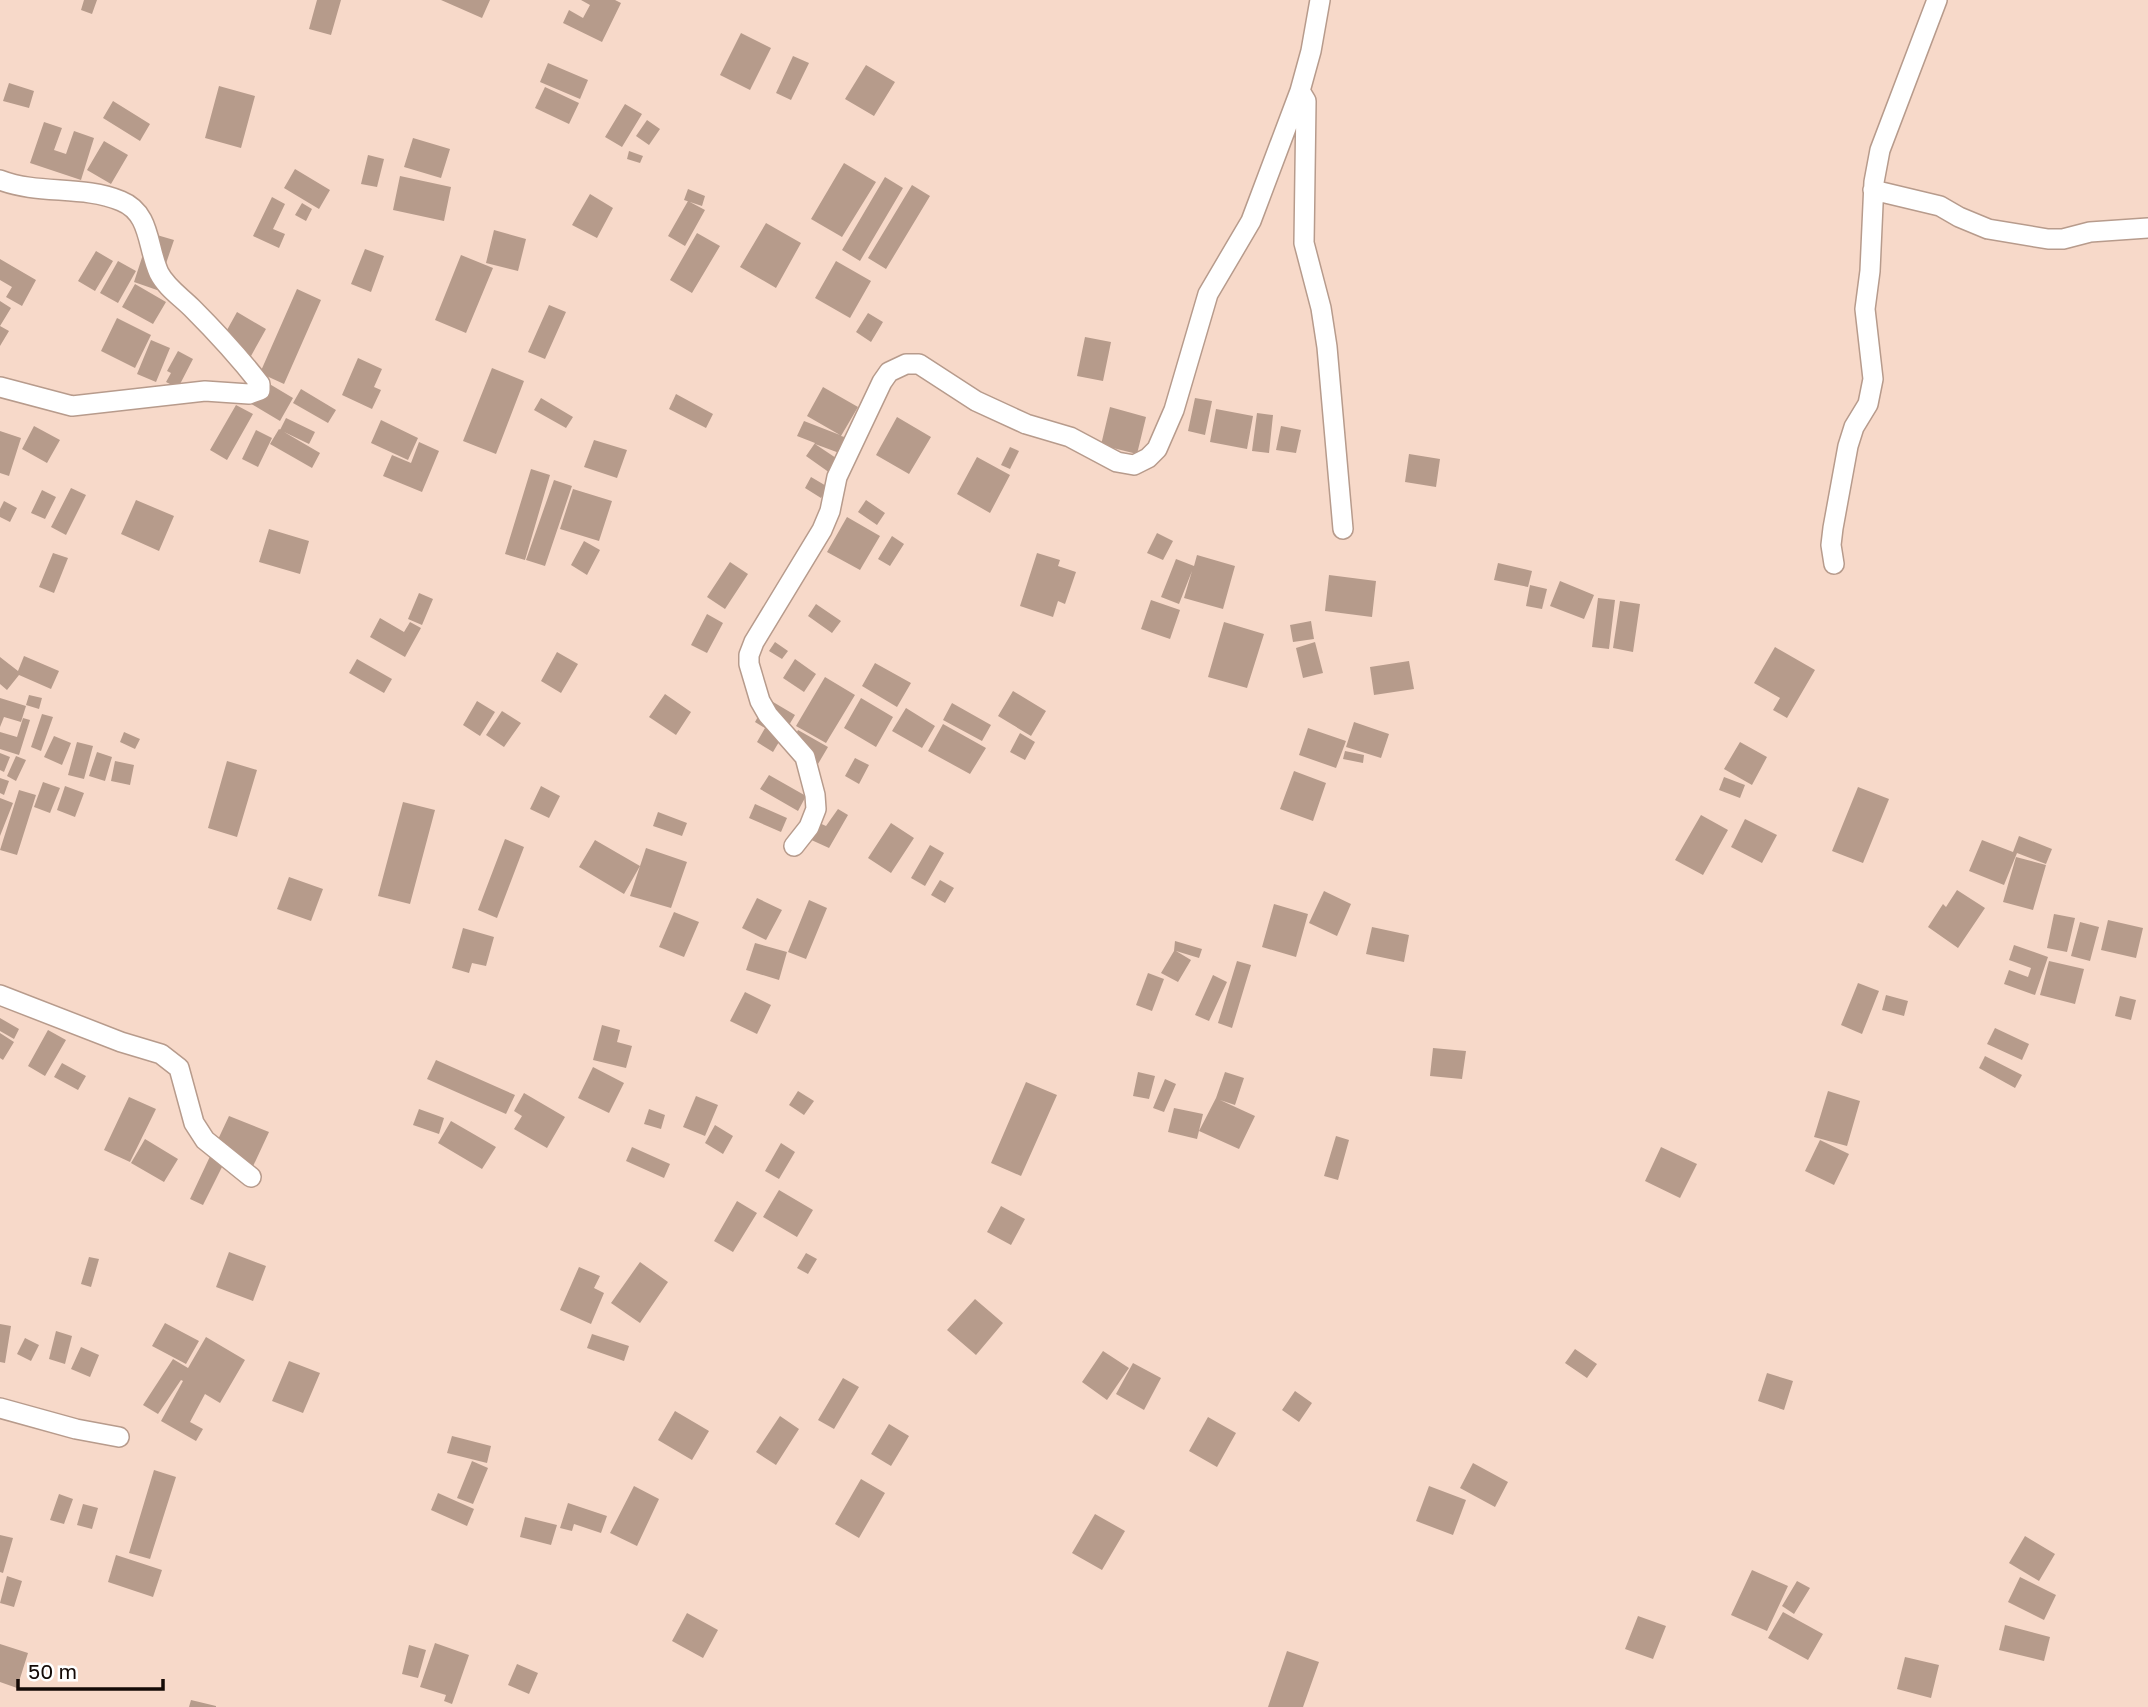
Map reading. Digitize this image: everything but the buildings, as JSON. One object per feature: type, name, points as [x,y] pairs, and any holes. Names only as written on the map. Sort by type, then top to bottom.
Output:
[{"type":"street","points":[[794,846],[809,827],[816,808],[815,794],[805,757],[768,715],[760,701],[749,655],[754,642],[822,530],[830,511],[837,477],[882,382],[897,366],[919,365],[976,401],[1026,424],[1070,437],[1117,462],[1134,465],[1148,458],[1160,443],[1174,410],[1208,294],[1251,221],[1300,91],[1311,51],[1320,0]]},
{"type":"street","points":[[1834,564],[1831,545],[1833,528],[1848,446],[1854,427],[1868,404],[1874,379],[1865,309],[1874,190],[1880,150],[1937,0]]},
{"type":"street","points":[[1300,91],[1306,101],[1304,243],[1321,309],[1327,346],[1343,529]]},
{"type":"street","points":[[0,180],[29,189],[105,195],[138,212],[144,222],[163,281],[233,352],[260,384],[260,390],[248,394],[205,391],[72,406],[0,387]]},
{"type":"street","points":[[1874,190],[1940,206],[1988,229],[2048,239],[2063,239],[2090,232],[2148,228]]},
{"type":"street","points":[[0,995],[99,1034],[161,1054],[179,1068],[194,1123],[205,1140],[251,1177]]},
{"type":"street","points":[[0,1408],[76,1429],[119,1437]]}]
